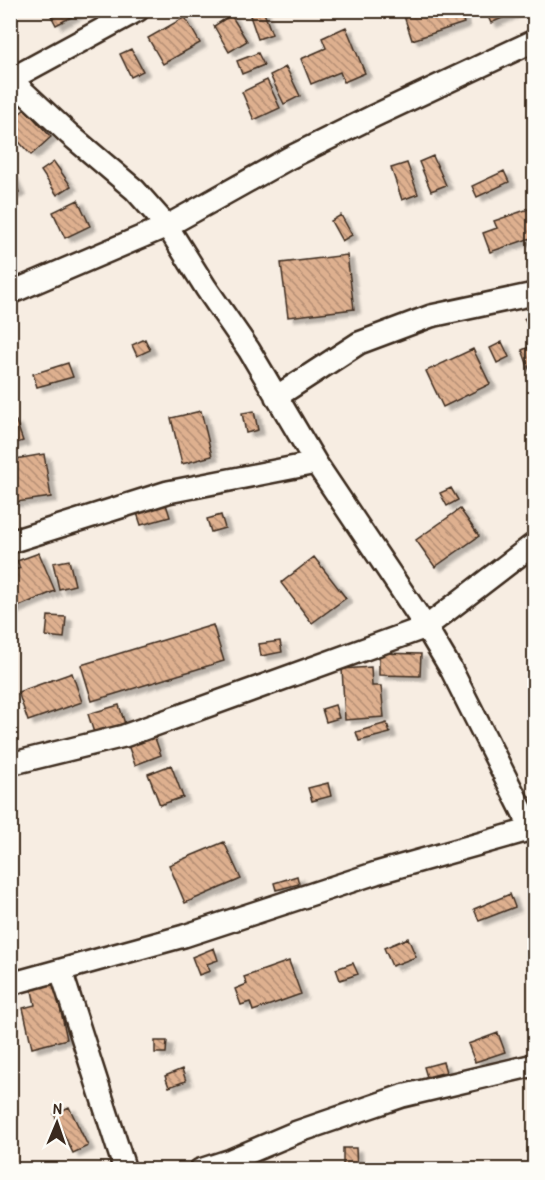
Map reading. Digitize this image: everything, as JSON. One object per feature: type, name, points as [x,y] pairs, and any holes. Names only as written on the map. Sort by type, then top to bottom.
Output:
[{"type":"street","points":[[10,984],[184,936],[531,820],[451,669],[426,627],[316,463],[249,350],[167,226],[135,190],[69,134],[10,79],[138,10]]},
{"type":"street","points":[[10,293],[167,226],[288,158],[534,41]]},
{"type":"street","points":[[276,397],[359,343],[431,316],[534,294]]},
{"type":"street","points":[[10,542],[168,492],[316,463]]},
{"type":"street","points":[[10,764],[124,736],[426,627],[534,544]]},
{"type":"street","points":[[61,971],[125,1170]]},
{"type":"street","points":[[200,1170],[231,1160],[297,1132],[402,1096],[534,1065]]},
{"type":"building","points":[[48,10],[85,10],[56,25]]},
{"type":"building","points":[[248,10],[263,10],[272,34],[258,39]]},
{"type":"building","points":[[402,10],[460,10],[464,23],[412,40]]},
{"type":"building","points":[[485,10],[520,10],[491,23]]},
{"type":"building","points":[[231,15],[247,41],[229,52],[214,26]]},
{"type":"building","points":[[185,17],[200,43],[163,64],[148,38]]},
{"type":"building","points":[[346,27],[365,73],[344,82],[340,72],[311,84],[301,59],[326,48],[322,38]]},
{"type":"building","points":[[131,49],[143,71],[131,77],[120,54]]},
{"type":"building","points":[[258,53],[264,65],[242,74],[237,61]]},
{"type":"building","points":[[286,67],[300,96],[284,104],[270,75]]},
{"type":"building","points":[[267,80],[280,108],[254,120],[242,92]]},
{"type":"building","points":[[25,109],[51,137],[31,155],[10,132],[10,121]]},
{"type":"building","points":[[433,156],[446,185],[431,191],[419,162]]},
{"type":"building","points":[[54,162],[71,186],[57,195],[41,171]]},
{"type":"building","points":[[407,163],[418,194],[402,200],[391,168]]},
{"type":"building","points":[[10,171],[19,192],[10,195]]},
{"type":"building","points":[[504,171],[509,182],[477,197],[472,186]]},
{"type":"building","points":[[78,200],[90,226],[65,238],[53,212]]},
{"type":"building","points":[[534,207],[534,237],[490,252],[483,233],[497,228],[494,221]]},
{"type":"building","points":[[341,215],[352,235],[342,241],[331,221]]},
{"type":"building","points":[[347,255],[354,309],[288,317],[281,263]]},
{"type":"building","points":[[532,313],[534,330],[532,332],[524,319]]},
{"type":"building","points":[[145,339],[150,350],[137,356],[132,345]]},
{"type":"building","points":[[502,342],[509,357],[497,363],[490,348]]},
{"type":"building","points":[[534,345],[534,382],[522,350]]},
{"type":"building","points":[[473,349],[490,384],[443,407],[426,371]]},
{"type":"building","points":[[68,363],[73,377],[37,387],[33,374]]},
{"type":"building","points":[[201,411],[212,456],[182,464],[171,418]]},
{"type":"building","points":[[254,411],[258,430],[246,433],[242,413]]},
{"type":"building","points":[[16,421],[23,441],[10,445],[10,423]]},
{"type":"building","points":[[44,454],[51,497],[10,503],[10,460]]},
{"type":"building","points":[[451,488],[458,500],[447,506],[440,493]]},
{"type":"building","points":[[166,504],[170,517],[141,525],[137,513]]},
{"type":"building","points":[[460,509],[479,536],[435,567],[416,540]]},
{"type":"building","points":[[221,515],[225,528],[211,532],[207,519]]},
{"type":"building","points":[[39,553],[55,591],[10,610],[10,572],[20,568],[17,561]]},
{"type":"building","points":[[314,557],[346,598],[312,623],[281,583]]},
{"type":"building","points":[[69,560],[75,585],[59,589],[53,563]]},
{"type":"building","points":[[48,616],[66,617],[64,638],[46,636]]},
{"type":"building","points":[[213,625],[224,661],[92,701],[81,665]]},
{"type":"building","points":[[280,641],[282,652],[261,656],[259,644]]},
{"type":"building","points":[[379,653],[421,654],[420,676],[379,675]]},
{"type":"building","points":[[371,667],[372,686],[381,686],[384,717],[345,720],[342,669]]},
{"type":"building","points":[[72,673],[82,702],[28,721],[18,692]]},
{"type":"building","points":[[119,705],[126,727],[95,736],[88,714]]},
{"type":"building","points":[[335,705],[339,718],[326,722],[322,709]]},
{"type":"building","points":[[387,723],[390,733],[359,741],[356,732]]},
{"type":"building","points":[[154,735],[161,755],[135,765],[128,745]]},
{"type":"building","points":[[171,765],[183,797],[160,805],[148,774]]},
{"type":"building","points":[[328,783],[331,796],[312,801],[308,788]]},
{"type":"building","points":[[224,842],[241,879],[185,903],[169,865]]},
{"type":"building","points":[[297,876],[299,884],[276,890],[274,883]]},
{"type":"building","points":[[510,894],[515,907],[479,921],[474,909]]},
{"type":"building","points":[[408,938],[416,957],[392,966],[384,948]]},
{"type":"building","points":[[214,948],[218,960],[207,964],[210,971],[199,975],[192,957]]},
{"type":"building","points":[[289,961],[301,994],[253,1011],[250,1002],[241,1005],[235,989],[247,984],[244,977]]},
{"type":"building","points":[[353,963],[358,974],[340,980],[336,969]]},
{"type":"building","points":[[54,980],[67,1039],[32,1048],[23,1008],[35,1005],[31,986]]},
{"type":"building","points":[[498,1033],[505,1052],[475,1062],[468,1044]]},
{"type":"building","points":[[155,1041],[167,1041],[166,1053],[155,1053]]},
{"type":"building","points":[[443,1062],[446,1072],[427,1077],[424,1067]]},
{"type":"building","points":[[182,1069],[186,1081],[169,1087],[165,1076]]},
{"type":"building","points":[[69,1107],[88,1146],[73,1153],[54,1114]]},
{"type":"building","points":[[343,1148],[356,1148],[357,1170],[343,1170]]}]
